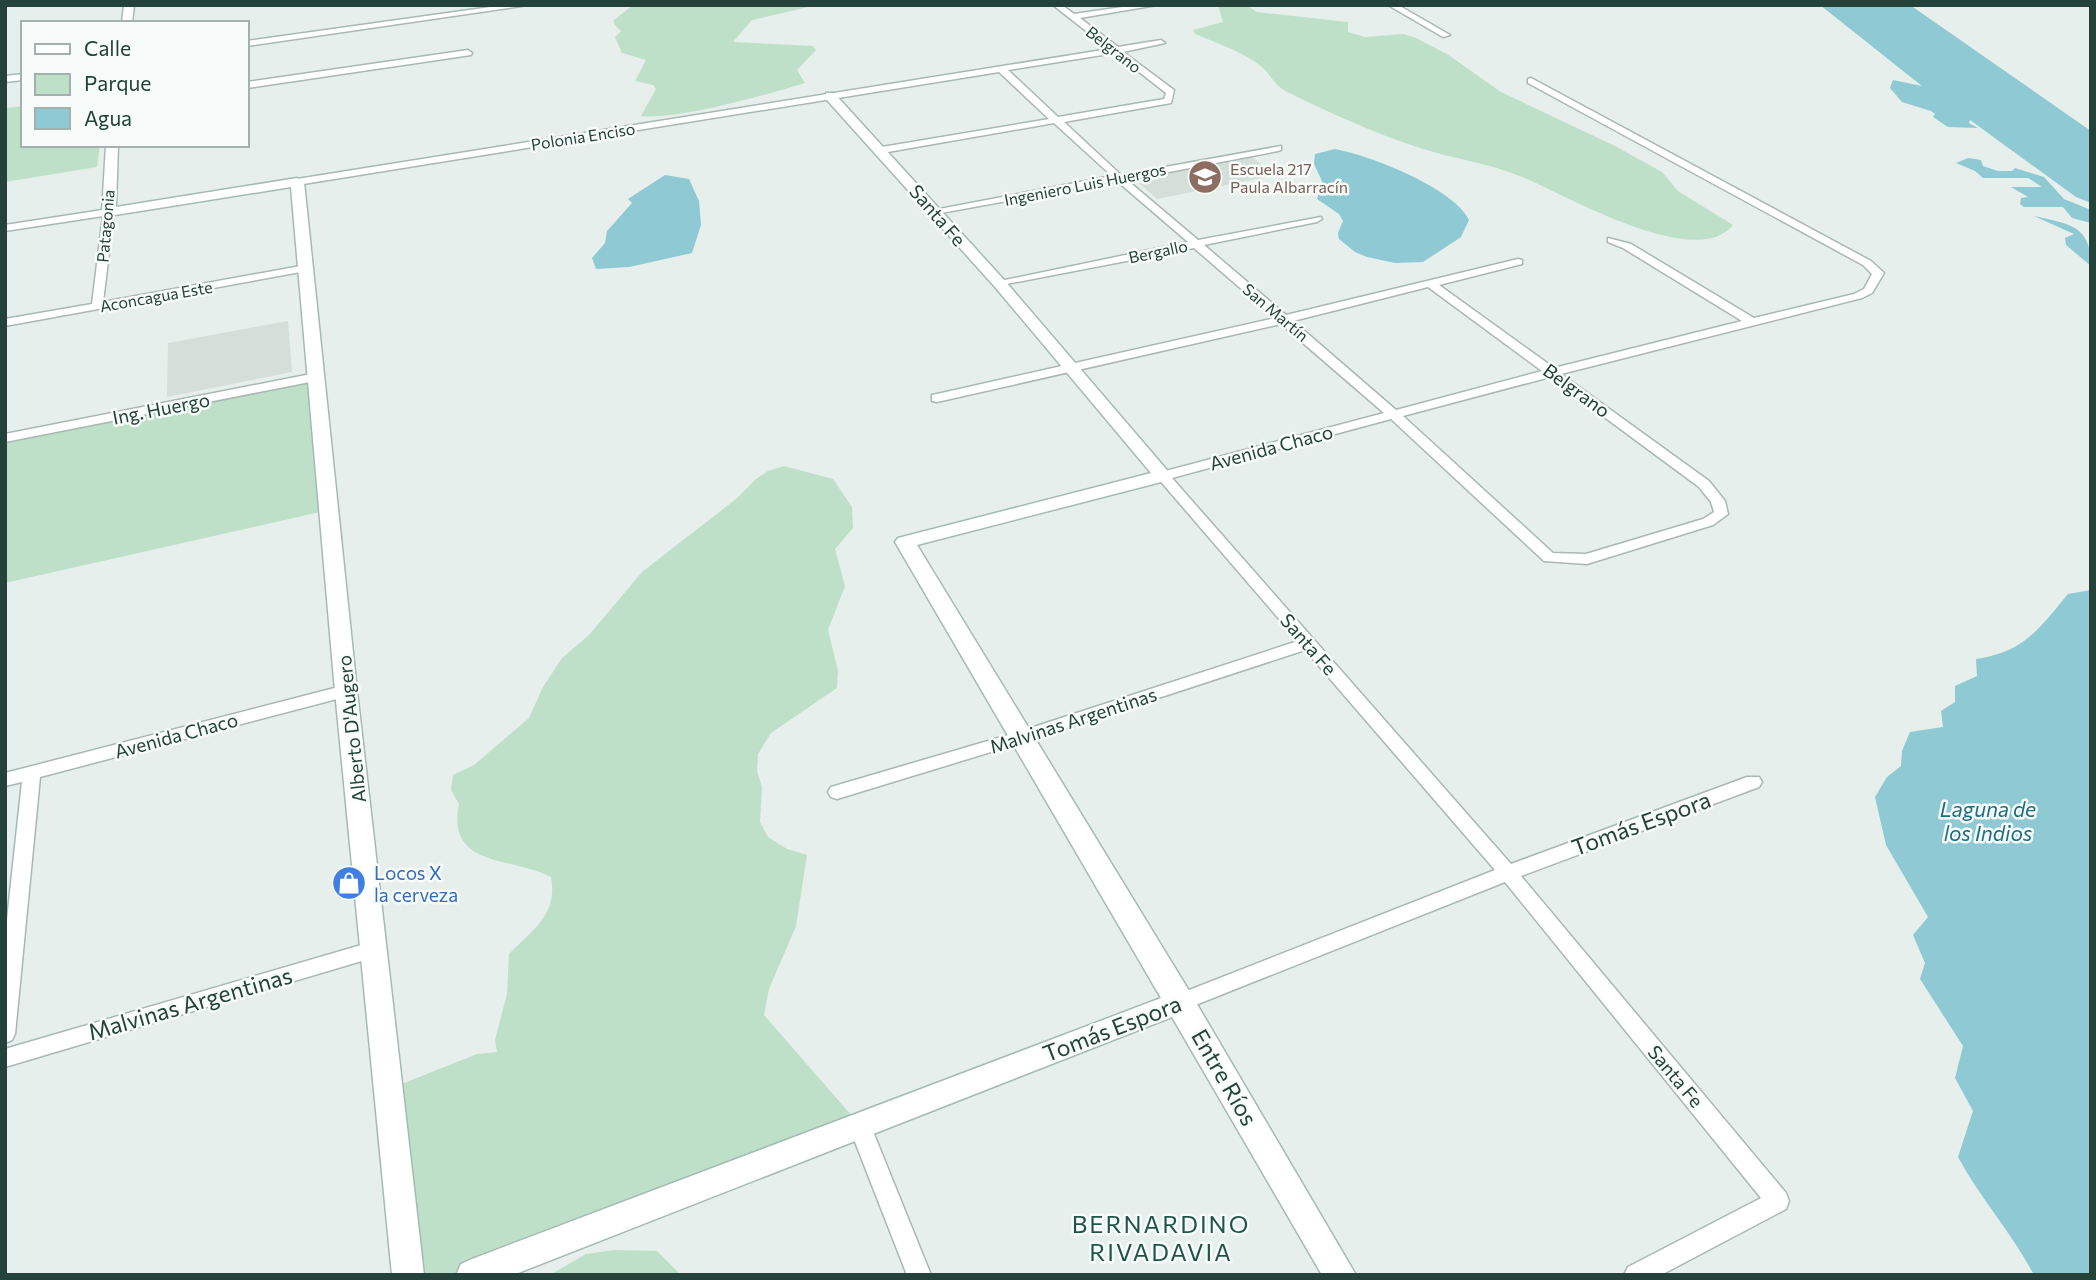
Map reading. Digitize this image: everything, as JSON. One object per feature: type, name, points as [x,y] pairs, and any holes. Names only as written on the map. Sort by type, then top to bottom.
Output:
[{"type":"main road","name":"Santa Fe","points":[[830,96],[882,150],[934,213],[1000,284],[1163,476]]},
{"type":"main road","name":"Patagonia","points":[[108,212],[112,147]]},
{"type":"main road","name":"Polonia Enciso","points":[[108,212],[298,182]]},
{"type":"main road","name":"Alberto D'Augero","points":[[298,182],[346,691],[408,1275]]},
{"type":"main road","name":"Avenida Chaco","points":[[1021,737],[905,542],[1163,476]]},
{"type":"main road","name":"Entre Ríos","points":[[1021,737],[1181,1002],[1340,1275]]},
{"type":"main road","name":"Tomás Espora","points":[[472,1275],[1181,1002]]},
{"type":"street","points":[[248,44],[524,5]]},
{"type":"street","name":"Belgrano","points":[[1055,121],[1158,104],[1168,101],[1171,92],[1057,5]]},
{"type":"street","points":[[1073,17],[1153,5]]},
{"type":"street","points":[[1392,5],[1446,35]]},
{"type":"street","name":"Polonia Enciso","points":[[298,182],[1161,43]]},
{"type":"street","points":[[248,85],[468,53]]},
{"type":"street","name":"San Martín","points":[[1000,68],[1118,177],[1286,319],[1549,558]]},
{"type":"street","name":"Avenida Chaco","points":[[1163,476],[1553,372],[1858,296],[1876,280],[1878,273],[1867,263],[1531,81]]},
{"type":"street","points":[[882,150],[1055,121]]},
{"type":"street","name":"Ingeniero Luis Huergos","points":[[934,213],[1278,148]]},
{"type":"street","name":"Polonia Enciso","points":[[5,228],[108,212]]},
{"type":"street","name":"Patagonia","points":[[97,306],[108,212]]},
{"type":"street","name":"Bergallo","points":[[1000,284],[1317,219]]},
{"type":"street","points":[[1612,240],[1627,246],[1752,322]]},
{"type":"street","points":[[937,398],[1286,319],[1518,262]]},
{"type":"street","name":"Aconcagua Este","points":[[5,323],[306,268]]},
{"type":"street","name":"Belgrano","points":[[1431,284],[1704,484],[1718,501],[1721,514],[1708,522],[1587,559],[1549,558]]},
{"type":"street","name":"Ing. Huergo","points":[[5,438],[316,377]]},
{"type":"street","name":"Santa Fe","points":[[1163,476],[1508,873],[1778,1201],[1636,1275]]},
{"type":"street","name":"Malvinas Argentinas","points":[[837,792],[1021,737],[1309,643]]},
{"type":"street","name":"Avenida Chaco","points":[[5,780],[346,691]]},
{"type":"street","points":[[5,1034],[32,773]]},
{"type":"street","name":"Tomás Espora","points":[[1181,1002],[1508,873],[1753,782]]},
{"type":"street","name":"Malvinas Argentinas","points":[[5,1058],[375,949]]},
{"type":"street","points":[[859,1124],[919,1275]]},
{"type":"shaded area","name":"Escuela 217 Paula Albarracín","points":[[1250,156],[1276,175],[1157,199],[1133,178]]},
{"type":"shaded area","points":[[288,321],[292,372],[167,397],[168,343]]},
{"type":"green space","points":[[633,5],[817,5],[752,20],[733,42],[813,46],[816,50],[797,70],[805,83],[698,111],[641,116],[656,89],[653,85],[635,81],[646,60],[622,53],[615,37],[621,31],[614,24],[614,20]]},
{"type":"green space","points":[[1218,5],[1246,5],[1257,12],[1348,22],[1348,32],[1365,37],[1403,34],[1416,38],[1447,54],[1501,92],[1615,146],[1662,172],[1678,191],[1733,225],[1715,237],[1690,240],[1661,235],[1597,212],[1509,172],[1420,148],[1352,122],[1287,92],[1251,59],[1195,34],[1193,30],[1223,22]]},
{"type":"green space","points":[[21,106],[21,147],[100,147],[97,167],[5,182],[5,108]]},
{"type":"green space","points":[[316,377],[329,510],[5,583],[5,438]]},
{"type":"green space","points":[[784,466],[833,479],[852,507],[853,528],[835,549],[845,586],[828,630],[838,671],[837,688],[771,733],[758,754],[757,771],[762,787],[760,822],[768,837],[787,849],[807,855],[796,926],[769,989],[764,1015],[859,1124],[472,1275],[408,1275],[389,1089],[477,1054],[497,1052],[495,1040],[507,994],[509,954],[542,920],[551,901],[552,890],[551,877],[484,856],[471,849],[462,839],[457,824],[459,804],[451,790],[453,775],[474,765],[529,718],[543,687],[562,658],[589,635],[642,572],[736,499],[756,479],[768,471]]},
{"type":"green space","points":[[615,1250],[657,1251],[681,1275],[550,1275],[586,1254]]},
{"type":"water","points":[[1820,5],[1910,5],[2091,131],[2091,203],[2076,197],[1970,120],[1969,123],[1978,128],[1948,127],[1933,117],[1935,114],[1931,111],[1902,102],[1890,88],[1893,80],[1922,86]]},
{"type":"water","points":[[1335,149],[1388,166],[1447,196],[1469,220],[1461,237],[1423,262],[1395,263],[1355,252],[1339,239],[1338,233],[1343,221],[1339,214],[1317,199],[1322,181],[1314,164],[1315,154]]},
{"type":"water","points":[[1968,158],[1981,160],[1983,166],[1998,171],[2012,171],[2015,168],[2044,177],[2064,199],[2091,210],[2091,223],[2072,218],[2063,207],[2024,207],[2020,204],[2021,198],[2028,197],[2011,187],[2042,187],[2028,178],[1983,178],[1975,171],[1956,163]]},
{"type":"water","points":[[665,175],[689,179],[699,201],[701,225],[692,253],[629,267],[596,269],[592,258],[605,243],[607,231],[632,203],[628,199]]},
{"type":"water","points":[[2034,216],[2058,221],[2082,234],[2090,252],[2091,266],[2066,245],[2065,238],[2074,234]]},
{"type":"water","name":"Laguna de los Indios","points":[[2091,590],[2091,1275],[2034,1275],[1958,1157],[1973,1111],[1955,1078],[1963,1046],[1920,979],[1925,963],[1913,935],[1928,917],[1886,845],[1875,797],[1887,777],[1901,766],[1902,751],[1910,732],[1943,727],[1941,711],[1955,702],[1955,686],[1977,676],[1976,659],[1993,656],[2019,645],[2039,628],[2068,594]]},
{"type":"place","name":"Escuela 217 Paula Albarracín","points":[[1205,177]]},
{"type":"place","name":"Locos X la cerveza","points":[[349,883]]},
{"type":"district","name":"BERNARDINO RIVADAVIA","points":[[1161,1237]]}]
